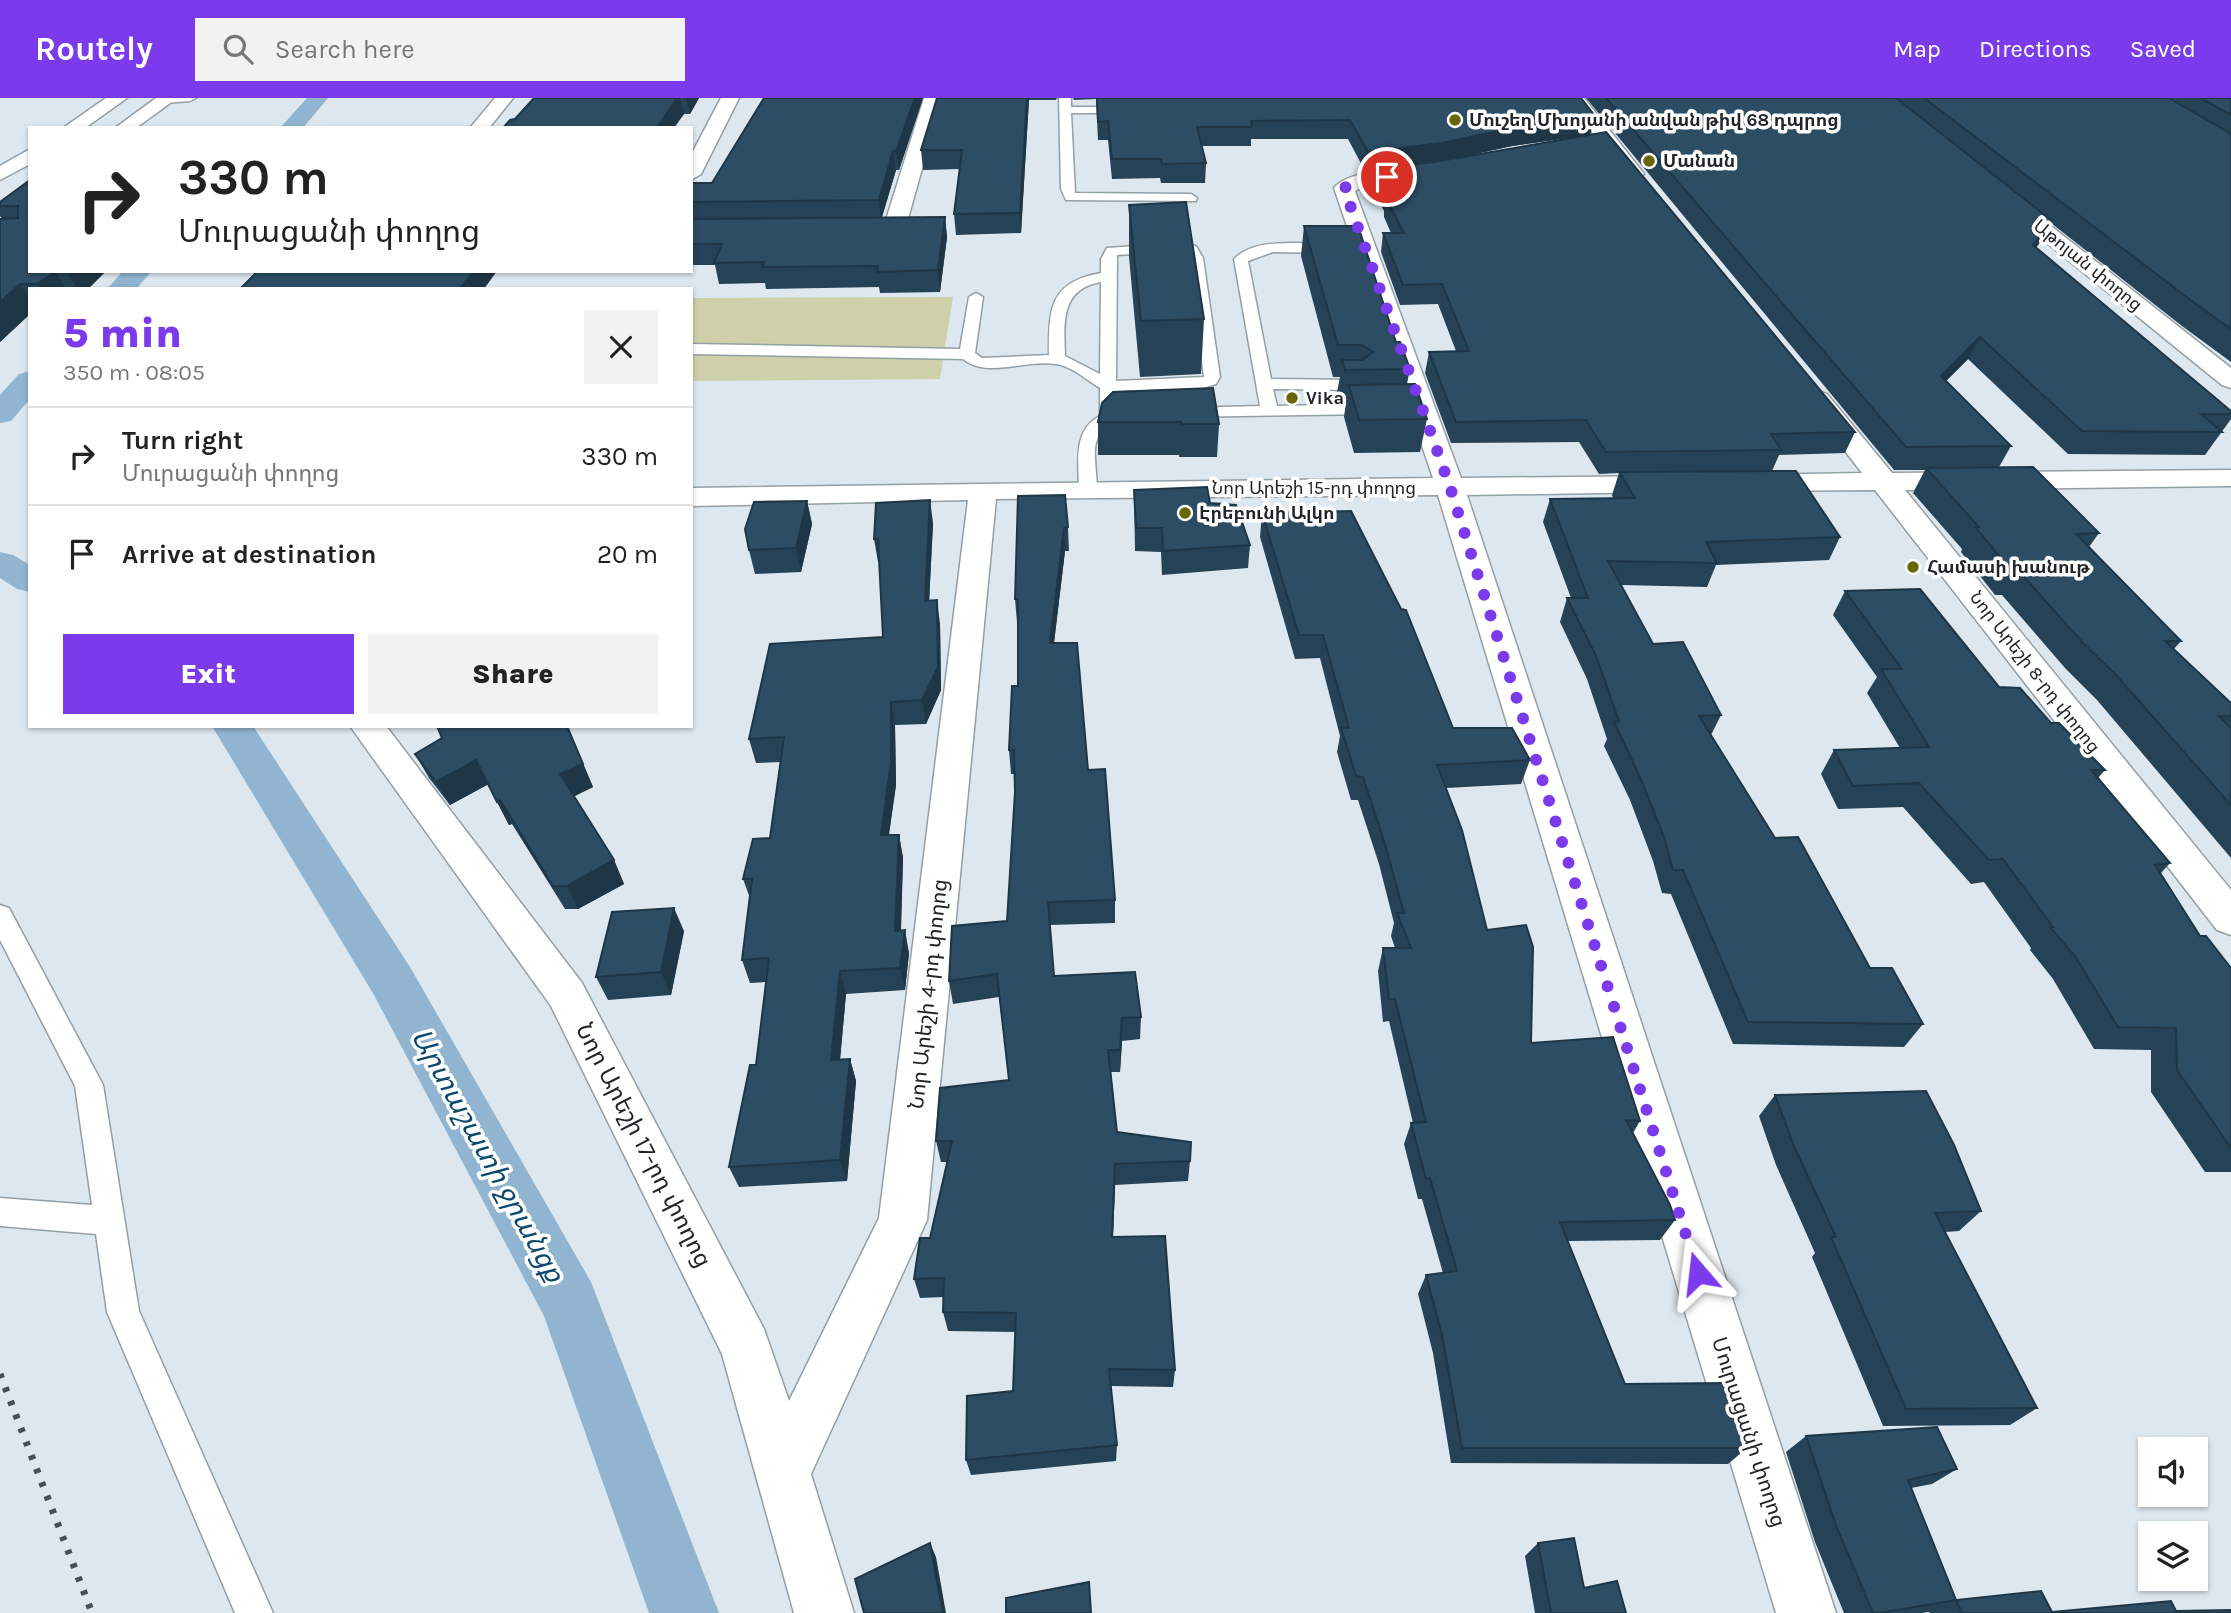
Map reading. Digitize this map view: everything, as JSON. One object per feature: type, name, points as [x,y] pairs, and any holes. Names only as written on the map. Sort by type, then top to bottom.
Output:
[{"type":"street","points":[[75,126],[118,98]]},
{"type":"street","points":[[481,126],[504,98]]},
{"type":"street","points":[[693,170],[730,98]]},
{"type":"street","points":[[840,229],[894,229],[933,98]]},
{"type":"street","points":[[1576,98],[1594,143],[1651,195]]},
{"type":"street","points":[[127,126],[167,99]]},
{"type":"street","points":[[0,174],[28,156]]},
{"type":"street","name":"Մուրացանի փողոց","points":[[1451,168],[1362,180],[1344,188],[1366,248],[1408,409],[1450,487],[1806,1613]]},
{"type":"street","name":"Աթոյան փողոց","points":[[1987,185],[2231,380]]},
{"type":"street","name":"Նոր Արեշի 8-րդ փողոց","points":[[1799,376],[2231,919]]},
{"type":"street","name":"Նոր Արեշի 15-րդ փողոց","points":[[693,498],[983,491],[2231,478]]},
{"type":"street","name":"Նոր Արեշի 4-րդ փողոց","points":[[783,1472],[903,1220],[983,491]]},
{"type":"street","name":"Նոր Արեշի 17-րդ փողոց","points":[[368,728],[568,995],[746,1347],[824,1613]]},
{"type":"lane","points":[[167,99],[190,98]]},
{"type":"lane","points":[[1147,110],[1065,104],[1067,190],[1071,197],[1191,198]]},
{"type":"lane","points":[[693,349],[967,354],[978,363],[1057,359],[1074,365],[1108,386],[1203,383],[1210,381],[1212,377],[1196,258],[1191,249],[1181,247],[1112,251],[1108,259],[1108,386],[1108,417]]},
{"type":"lane","points":[[1269,410],[1241,259],[1254,251],[1265,249],[1366,248]]},
{"type":"lane","points":[[1057,359],[1056,319],[1071,288],[1081,282],[1108,276]]},
{"type":"lane","points":[[967,354],[976,297]]},
{"type":"lane","points":[[1265,384],[1357,384]]},
{"type":"lane","points":[[1174,413],[1408,409]]},
{"type":"lane","points":[[1088,490],[1089,432],[1100,420],[1108,417],[1147,414]]},
{"type":"lane","points":[[0,915],[89,1085],[122,1312],[254,1613]]},
{"type":"lane","points":[[0,1212],[19,1216],[109,1221]]},
{"type":"green space","points":[[953,297],[940,379],[693,381],[693,298]]},
{"type":"building","points":[[534,98],[677,98],[658,126],[505,126]]},
{"type":"building","points":[[764,98],[915,98],[896,151],[893,151],[879,200],[693,202],[693,183],[712,183]]},
{"type":"building","points":[[937,98],[1027,98],[1020,213],[954,214],[962,150],[921,150]]},
{"type":"building","points":[[1097,98],[1581,98],[1595,116],[1516,127],[1442,143],[1368,152],[1350,120],[1251,121],[1252,127],[1197,127],[1206,163],[1162,164],[1161,159],[1112,159],[1108,121],[1098,122]]},
{"type":"building","points":[[1606,98],[1896,98],[2052,221],[2033,245],[2231,411],[2231,414],[2201,414],[2222,432],[2082,431],[1980,337],[1941,376],[2011,446],[1906,447]]},
{"type":"building","points":[[1924,98],[2169,98],[2231,134],[2231,329],[2196,304]]},
{"type":"building","points":[[2201,98],[2231,98],[2231,115]]},
{"type":"building","points":[[1606,132],[1855,432],[1771,434],[1781,450],[1606,452],[1586,420],[1456,422],[1429,352],[1469,351],[1442,284],[1403,285],[1383,233],[1404,233],[1386,198],[1390,198],[1376,169],[1434,162]]},
{"type":"building","points":[[28,181],[28,273],[54,273],[37,284],[20,284],[0,302],[0,219],[18,218],[18,206],[0,206],[0,202]]},
{"type":"building","points":[[1186,202],[1204,319],[1141,321],[1129,205]]},
{"type":"building","points":[[945,217],[938,270],[877,272],[878,266],[762,267],[764,262],[714,263],[722,244],[693,244],[693,219]]},
{"type":"building","points":[[1304,226],[1358,226],[1396,342],[1400,342],[1410,369],[1345,370],[1342,360],[1362,360],[1373,352],[1362,345],[1338,345]]},
{"type":"building","points":[[256,273],[472,273],[462,287],[242,287]]},
{"type":"building","points":[[1415,384],[1427,419],[1359,420],[1349,385]]},
{"type":"building","points":[[1213,388],[1219,424],[1098,422],[1102,403],[1113,392]]},
{"type":"building","points":[[2033,467],[2099,533],[2076,534],[2181,641],[2165,641],[2231,703],[2231,716],[2219,716],[2231,728],[2231,805],[2018,570],[2011,570],[1975,527],[1979,527],[1926,468]]},
{"type":"building","points":[[1796,471],[1840,537],[1706,542],[1717,563],[1608,561],[1653,644],[1683,642],[1721,715],[1699,716],[1775,838],[1798,837],[1870,968],[1892,968],[1923,1024],[1748,1022],[1683,870],[1673,870],[1664,837],[1614,722],[1619,721],[1596,656],[1567,598],[1588,598],[1550,499],[1635,498],[1619,472]]},
{"type":"building","points":[[1207,487],[1210,503],[1236,505],[1250,545],[1163,551],[1162,528],[1136,528],[1134,490]]},
{"type":"building","points":[[1065,495],[1068,527],[1064,528],[1050,643],[1077,643],[1088,770],[1105,769],[1115,900],[1048,902],[1054,976],[1135,972],[1141,1017],[1122,1018],[1120,1050],[1108,1050],[1117,1132],[1191,1142],[1190,1161],[1115,1164],[1112,1237],[1165,1236],[1175,1370],[1109,1369],[1117,1445],[966,1460],[967,1396],[1013,1391],[1016,1313],[943,1312],[944,1278],[914,1279],[920,1238],[930,1238],[952,1141],[936,1141],[940,1088],[1009,1080],[997,974],[949,981],[952,926],[1007,921],[1015,792],[1014,750],[1009,750],[1012,686],[1018,686],[1018,599],[1015,599],[1018,496]]},
{"type":"building","points":[[930,500],[925,601],[937,600],[938,667],[922,700],[891,702],[891,761],[881,835],[899,835],[895,931],[905,930],[900,968],[840,971],[831,1060],[850,1059],[840,1160],[729,1167],[750,1065],[756,1065],[769,958],[742,960],[752,879],[743,879],[753,839],[770,838],[784,737],[749,739],[770,644],[883,637],[878,539],[874,539],[876,503]]},
{"type":"building","points":[[807,501],[796,548],[749,550],[745,529],[754,502]]},
{"type":"building","points":[[1351,511],[1401,609],[1406,610],[1453,728],[1512,728],[1530,760],[1437,765],[1462,830],[1487,930],[1526,925],[1533,947],[1531,1043],[1613,1037],[1640,1121],[1626,1120],[1670,1205],[1675,1220],[1560,1222],[1625,1384],[1725,1383],[1747,1448],[1462,1448],[1442,1335],[1426,1275],[1457,1271],[1430,1178],[1426,1179],[1411,1123],[1426,1122],[1395,999],[1389,999],[1383,948],[1411,948],[1397,913],[1404,913],[1363,777],[1356,776],[1341,728],[1349,728],[1323,635],[1299,635],[1262,513]]},
{"type":"building","points":[[1920,589],[1999,687],[2020,688],[2051,723],[2059,723],[2105,770],[2091,770],[2170,863],[2155,865],[2200,936],[2206,936],[2231,968],[2231,1148],[2177,1070],[2176,1028],[2118,1027],[2075,956],[2050,927],[2053,927],[2003,859],[1989,860],[1919,783],[1853,786],[1834,750],[1929,747],[1881,669],[1902,669],[1845,591]]},
{"type":"building","points":[[438,728],[568,728],[583,764],[560,774],[614,860],[567,886],[553,886],[500,800],[497,802],[476,760],[436,782],[415,754],[442,738]]},
{"type":"building","points":[[674,908],[661,972],[596,977],[612,912]]},
{"type":"building","points":[[1926,1091],[1954,1145],[1981,1211],[1935,1213],[2037,1408],[1906,1409],[1831,1237],[1836,1237],[1793,1144],[1775,1095]]},
{"type":"building","points":[[1937,1427],[1957,1469],[1908,1480],[1956,1600],[1873,1613],[1837,1528],[1806,1436]]},
{"type":"building","points":[[1574,1538],[1584,1588],[1617,1581],[1626,1613],[1551,1613],[1538,1543]]},
{"type":"building","points":[[930,1543],[943,1613],[864,1613],[855,1579]]},
{"type":"building","points":[[1089,1582],[1091,1613],[1006,1613],[1006,1598]]},
{"type":"building","points":[[2041,1591],[2052,1612],[2171,1601],[2176,1611],[2231,1610],[2231,1613],[1962,1613],[1956,1600]]},
{"type":"waterway","name":"Արտաշատի ջրանցք","points":[[293,126],[318,98]]},
{"type":"waterway","name":"Արտաշատի ջրանցք","points":[[122,287],[137,273]]},
{"type":"waterway","name":"Արտաշատի ջրանցք","points":[[0,414],[28,382]]},
{"type":"waterway","name":"Արտաշատի ջրանցք","points":[[0,563],[28,580]]},
{"type":"waterway","name":"Արտաշատի ջրանցք","points":[[233,728],[392,981],[570,1303],[684,1613]]},
{"type":"railway","points":[[0,1374],[92,1613]]},
{"type":"place","name":"Մուշեղ Մխոյանի անվան թիվ 68 դպրոց","points":[[1455,120]]},
{"type":"place","name":"Մանան","points":[[1649,161]]},
{"type":"place","name":"Vika","points":[[1292,398]]},
{"type":"place","name":"Էրեբունի Ալկո","points":[[1185,513]]},
{"type":"place","name":"Համասի խանութ","points":[[1913,567]]},
{"type":"route","points":[[1387,177],[1362,180],[1344,188],[1450,487],[1698,1273]]}]
